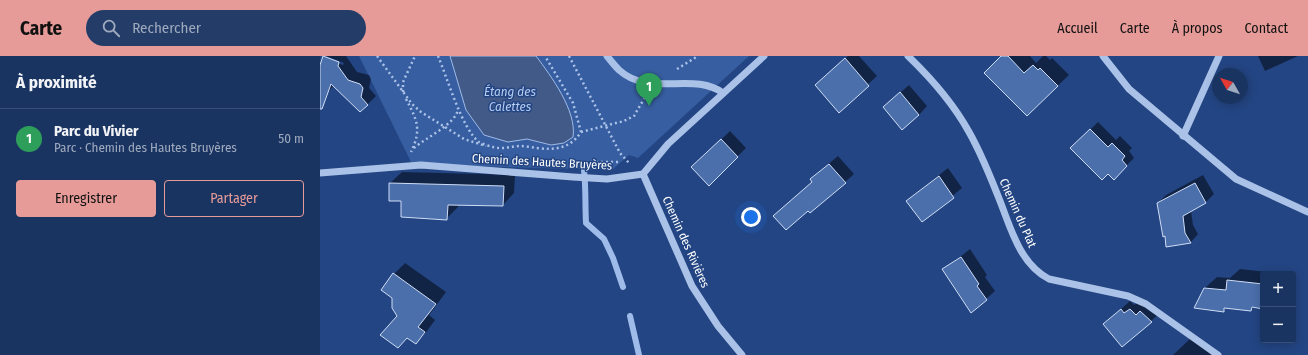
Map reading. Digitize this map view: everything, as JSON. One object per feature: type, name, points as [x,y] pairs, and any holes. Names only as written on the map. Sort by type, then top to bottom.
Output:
[{"type":"street","points":[[607,56],[620,71],[636,80],[658,85],[698,84],[715,87],[723,94]]},
{"type":"street","points":[[644,174],[668,144],[764,56]]},
{"type":"street","name":"Chemin du Plat","points":[[908,56],[936,84],[954,107],[970,133],[1018,245],[1039,274],[1049,279],[1128,296],[1146,304],[1218,355]]},
{"type":"street","points":[[1102,56],[1129,89],[1183,136],[1236,179],[1308,212]]},
{"type":"street","points":[[1183,136],[1219,56]]},
{"type":"street","name":"Chemin des Hautes Bruyères","points":[[320,173],[420,166],[607,179],[644,174]]},
{"type":"street","name":"Chemin des Rivières","points":[[644,174],[692,286],[718,326],[742,355]]},
{"type":"path","points":[[377,56],[403,92],[421,112],[464,139],[507,149],[519,146],[552,150],[576,141],[581,132],[574,103],[545,56]]},
{"type":"path","points":[[411,156],[412,150],[418,139],[418,127],[414,114],[403,92],[403,82],[415,56]]},
{"type":"path","points":[[438,56],[470,131],[479,142],[494,147]]},
{"type":"path","points":[[569,56],[620,153],[628,162],[644,174]]},
{"type":"path","points":[[675,70],[698,56]]},
{"type":"path","points":[[581,132],[624,122],[634,116],[642,100],[658,85]]},
{"type":"path","points":[[412,150],[444,126],[458,112],[458,105]]},
{"type":"shaded area","points":[[359,56],[749,56],[638,158],[629,155],[612,170],[412,164]]},
{"type":"water","name":"Étang des Calettes","points":[[450,56],[536,56],[562,94],[571,116],[573,137],[564,143],[551,145],[527,139],[508,142],[484,135],[466,110]]},
{"type":"building","points":[[323,56],[339,62],[338,66],[348,80],[360,84],[363,88],[361,97],[368,105],[360,112],[331,84],[322,109],[320,109],[320,65]]},
{"type":"building","points":[[1001,56],[1008,56],[1024,73],[1033,65],[1038,70],[1040,68],[1058,86],[1027,116],[984,73]]},
{"type":"building","points":[[845,58],[869,86],[839,113],[815,85]]},
{"type":"building","points":[[900,92],[919,115],[902,130],[883,107]]},
{"type":"building","points":[[1090,129],[1108,147],[1112,143],[1125,156],[1122,160],[1127,166],[1114,180],[1108,174],[1102,180],[1070,148]]},
{"type":"building","points":[[721,139],[738,157],[709,186],[691,167]]},
{"type":"building","points":[[829,164],[846,183],[810,213],[808,211],[786,230],[773,216],[812,182],[810,179]]},
{"type":"building","points":[[939,176],[954,198],[922,222],[906,201]]},
{"type":"building","points":[[389,183],[504,186],[503,206],[448,205],[447,220],[401,217],[401,201],[389,201]]},
{"type":"building","points":[[1195,183],[1206,203],[1183,216],[1185,233],[1191,243],[1166,247],[1165,236],[1163,237],[1157,203]]},
{"type":"building","points":[[961,257],[979,284],[977,286],[987,300],[971,313],[942,269]]},
{"type":"building","points":[[393,273],[436,304],[418,327],[425,332],[416,344],[407,338],[398,348],[380,335],[397,316],[392,308],[392,298],[381,290]]},
{"type":"building","points":[[1227,280],[1260,284],[1260,308],[1252,307],[1251,311],[1224,308],[1224,312],[1194,308],[1204,288],[1226,290]]},
{"type":"building","points":[[1121,309],[1124,313],[1130,309],[1136,315],[1140,311],[1152,322],[1122,347],[1103,324]]},
{"type":"waterway","points":[[584,170],[586,223],[604,239],[613,258],[623,287]]},
{"type":"waterway","points":[[630,316],[639,355]]},
{"type":"place","name":"Parc du Vivier","points":[[649,106]]}]
